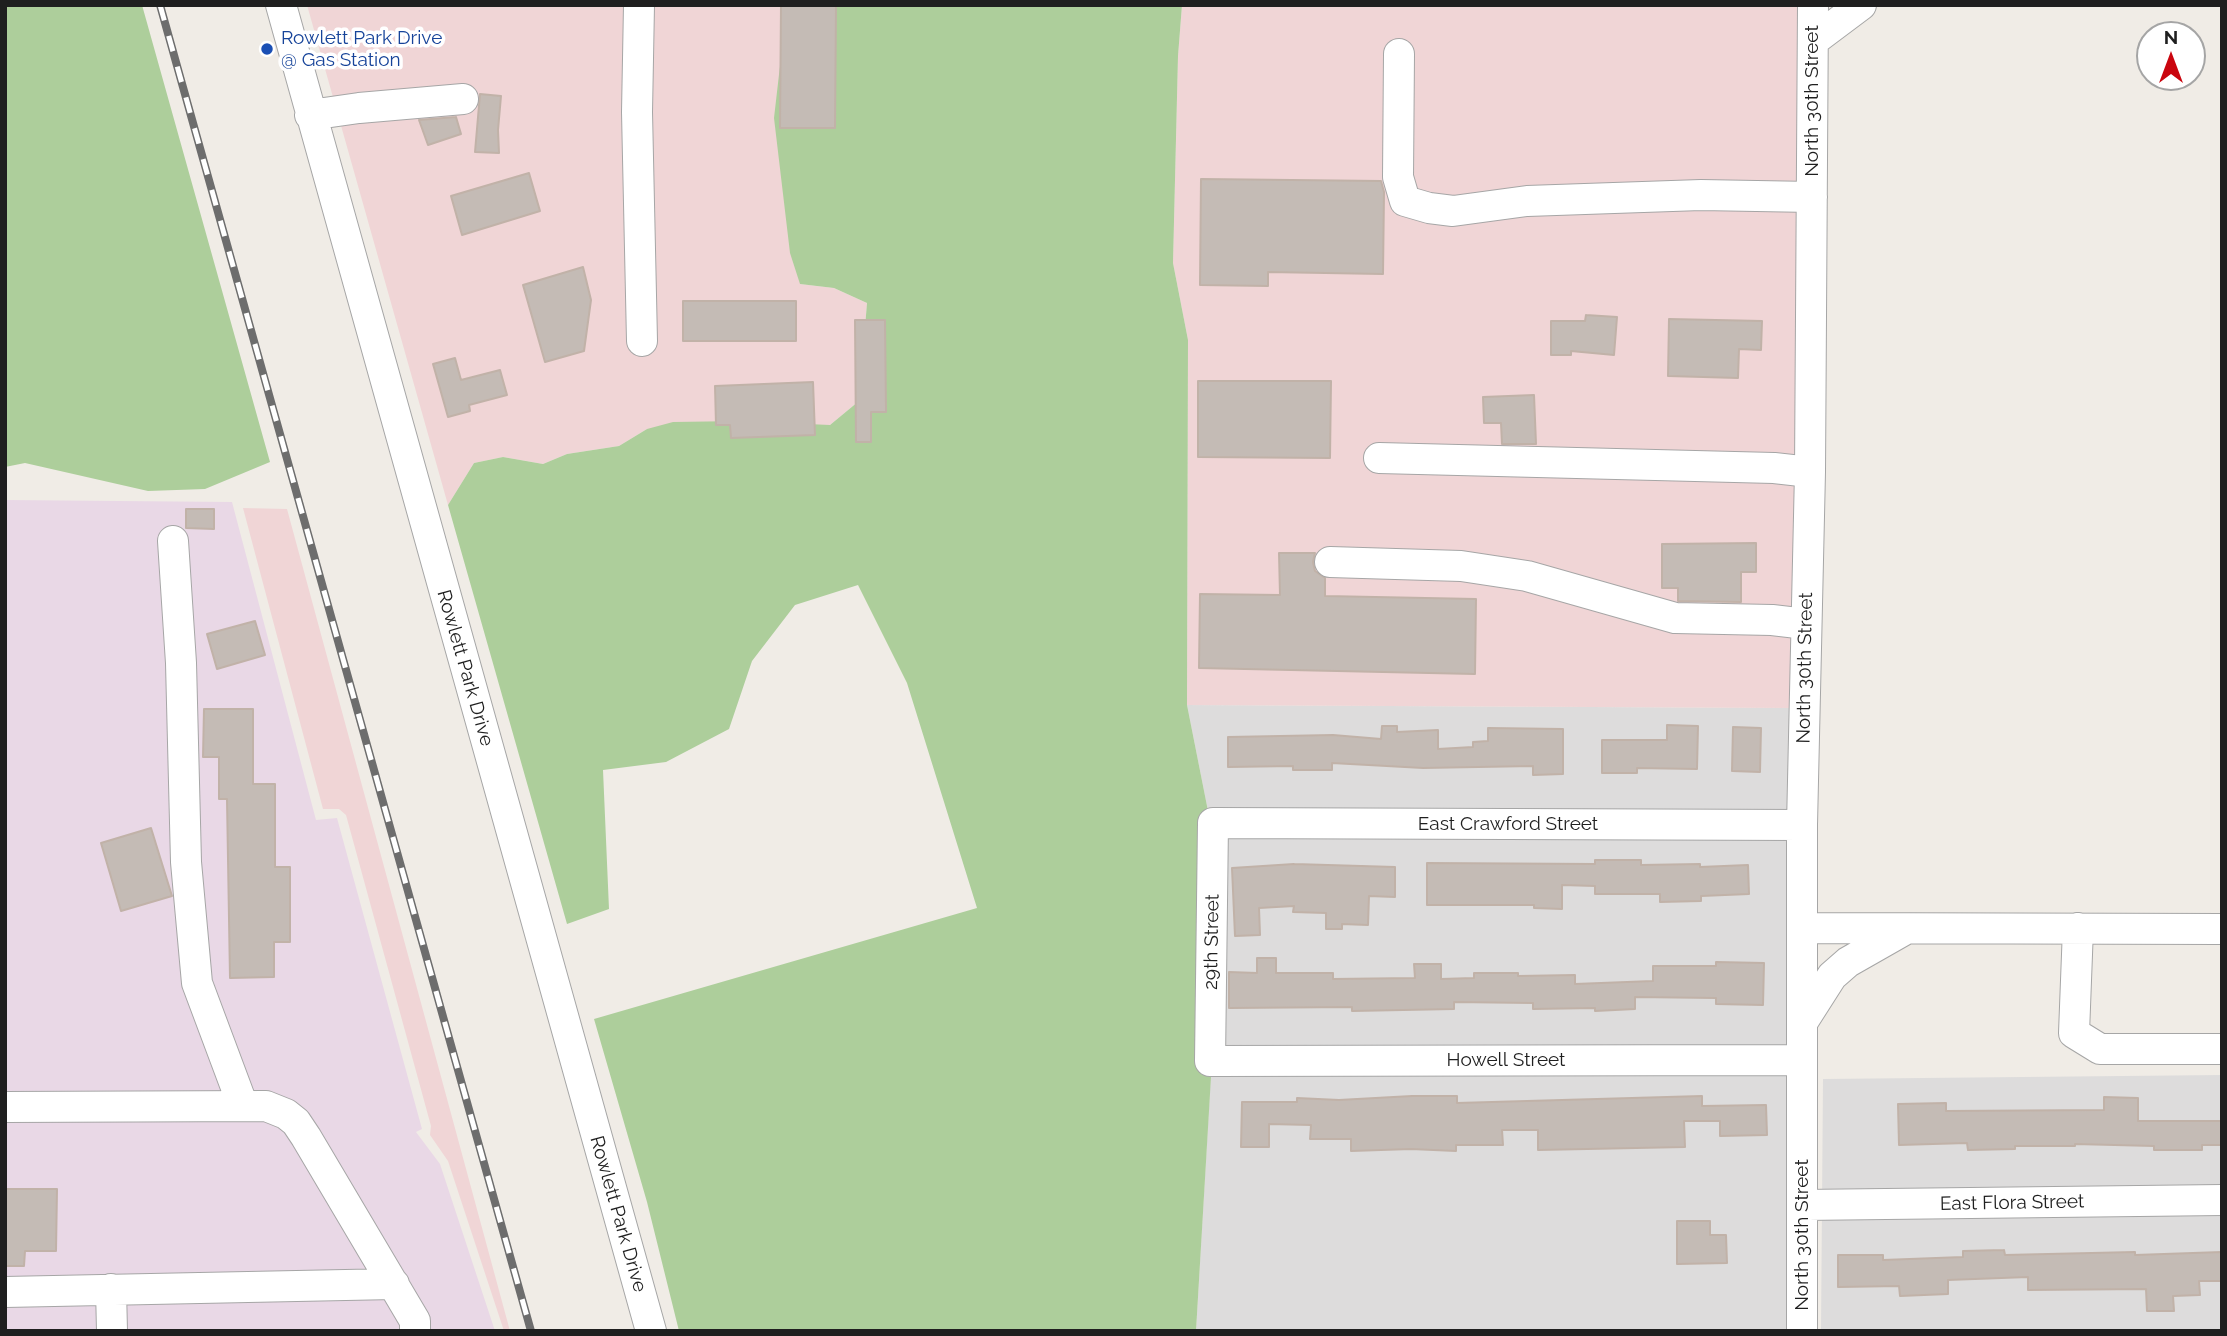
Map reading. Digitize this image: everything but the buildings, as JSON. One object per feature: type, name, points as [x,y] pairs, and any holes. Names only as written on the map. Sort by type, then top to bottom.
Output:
[{"type":"street","name":"Rowlett Park Drive","points":[[281,5],[651,1331]]},
{"type":"street","points":[[639,5],[637,113],[642,341]]},
{"type":"street","name":"North 30th Street","points":[[1802,1331],[1802,825],[1810,472],[1813,5]]},
{"type":"street","points":[[1813,41],[1861,5]]},
{"type":"street","points":[[1399,54],[1398,177],[1405,201],[1453,211],[1527,201],[1701,195],[1812,197]]},
{"type":"street","points":[[310,115],[359,107],[463,99]]},
{"type":"street","points":[[1378,458],[1774,468],[1810,472]]},
{"type":"street","points":[[173,541],[181,663],[186,862],[197,983],[243,1107]]},
{"type":"street","points":[[1330,562],[1461,566],[1527,576],[1675,618],[1772,620],[1806,624]]},
{"type":"street","name":"East Crawford Street","points":[[1213,823],[1802,825]]},
{"type":"street","name":"29th Street","points":[[1210,1061],[1213,823]]},
{"type":"street","points":[[1802,928],[2222,929]]},
{"type":"street","points":[[1802,1023],[1832,976],[1848,962],[1908,928]]},
{"type":"street","points":[[2078,928],[2074,1033],[2100,1049],[2222,1049]]},
{"type":"street","name":"Howell Street","points":[[1210,1061],[1802,1060]]},
{"type":"street","points":[[5,1107],[276,1109],[296,1122],[394,1284],[415,1321],[415,1331]]},
{"type":"street","name":"East Flora Street","points":[[1802,1205],[2222,1200]]},
{"type":"street","points":[[5,1292],[394,1284]]},
{"type":"street","points":[[111,1289],[112,1331]]},
{"type":"shaded area","points":[[307,5],[787,5],[800,284],[834,288],[867,303],[859,401],[830,425],[647,429],[619,446],[567,454],[543,464],[503,457],[474,463],[448,505]]},
{"type":"shaded area","points":[[1182,5],[1803,5],[1794,708],[1187,705],[1188,340],[1173,263],[1178,56]]},
{"type":"shaded area","points":[[5,500],[232,502],[316,820],[337,818],[422,1129],[416,1132],[440,1164],[495,1331],[5,1331]]},
{"type":"shaded area","points":[[243,508],[287,509],[510,1331],[504,1331],[448,1161],[430,1135],[431,1126],[346,815],[339,809],[323,809]]},
{"type":"shaded area","points":[[1187,705],[1794,708],[1792,813],[1208,811]]},
{"type":"shaded area","points":[[1223,835],[1792,836],[1792,1048],[1221,1049]]},
{"type":"shaded area","points":[[1211,1072],[1792,1072],[1792,1331],[1196,1331]]},
{"type":"shaded area","points":[[2222,1075],[2222,1331],[1821,1331],[1823,1079]]},
{"type":"green space","points":[[5,5],[142,5],[270,462],[205,489],[148,491],[25,463],[5,467]]},
{"type":"green space","points":[[787,5],[1182,5],[1178,56],[1173,263],[1188,340],[1187,705],[1208,811],[1203,812],[1200,1072],[1211,1072],[1196,1331],[679,1331],[647,1202],[594,1019],[977,908],[907,683],[858,585],[795,605],[752,661],[729,729],[666,762],[603,770],[609,909],[567,924],[448,505],[474,463],[503,457],[543,464],[567,454],[619,446],[647,429],[673,422],[740,421],[830,425],[859,401],[867,303],[834,288],[800,284],[790,253],[774,118]]},
{"type":"railway","points":[[160,5],[531,1331]]},
{"type":"place","name":"Rowlett Park Drive @ Gas Station","points":[[267,49]]}]
